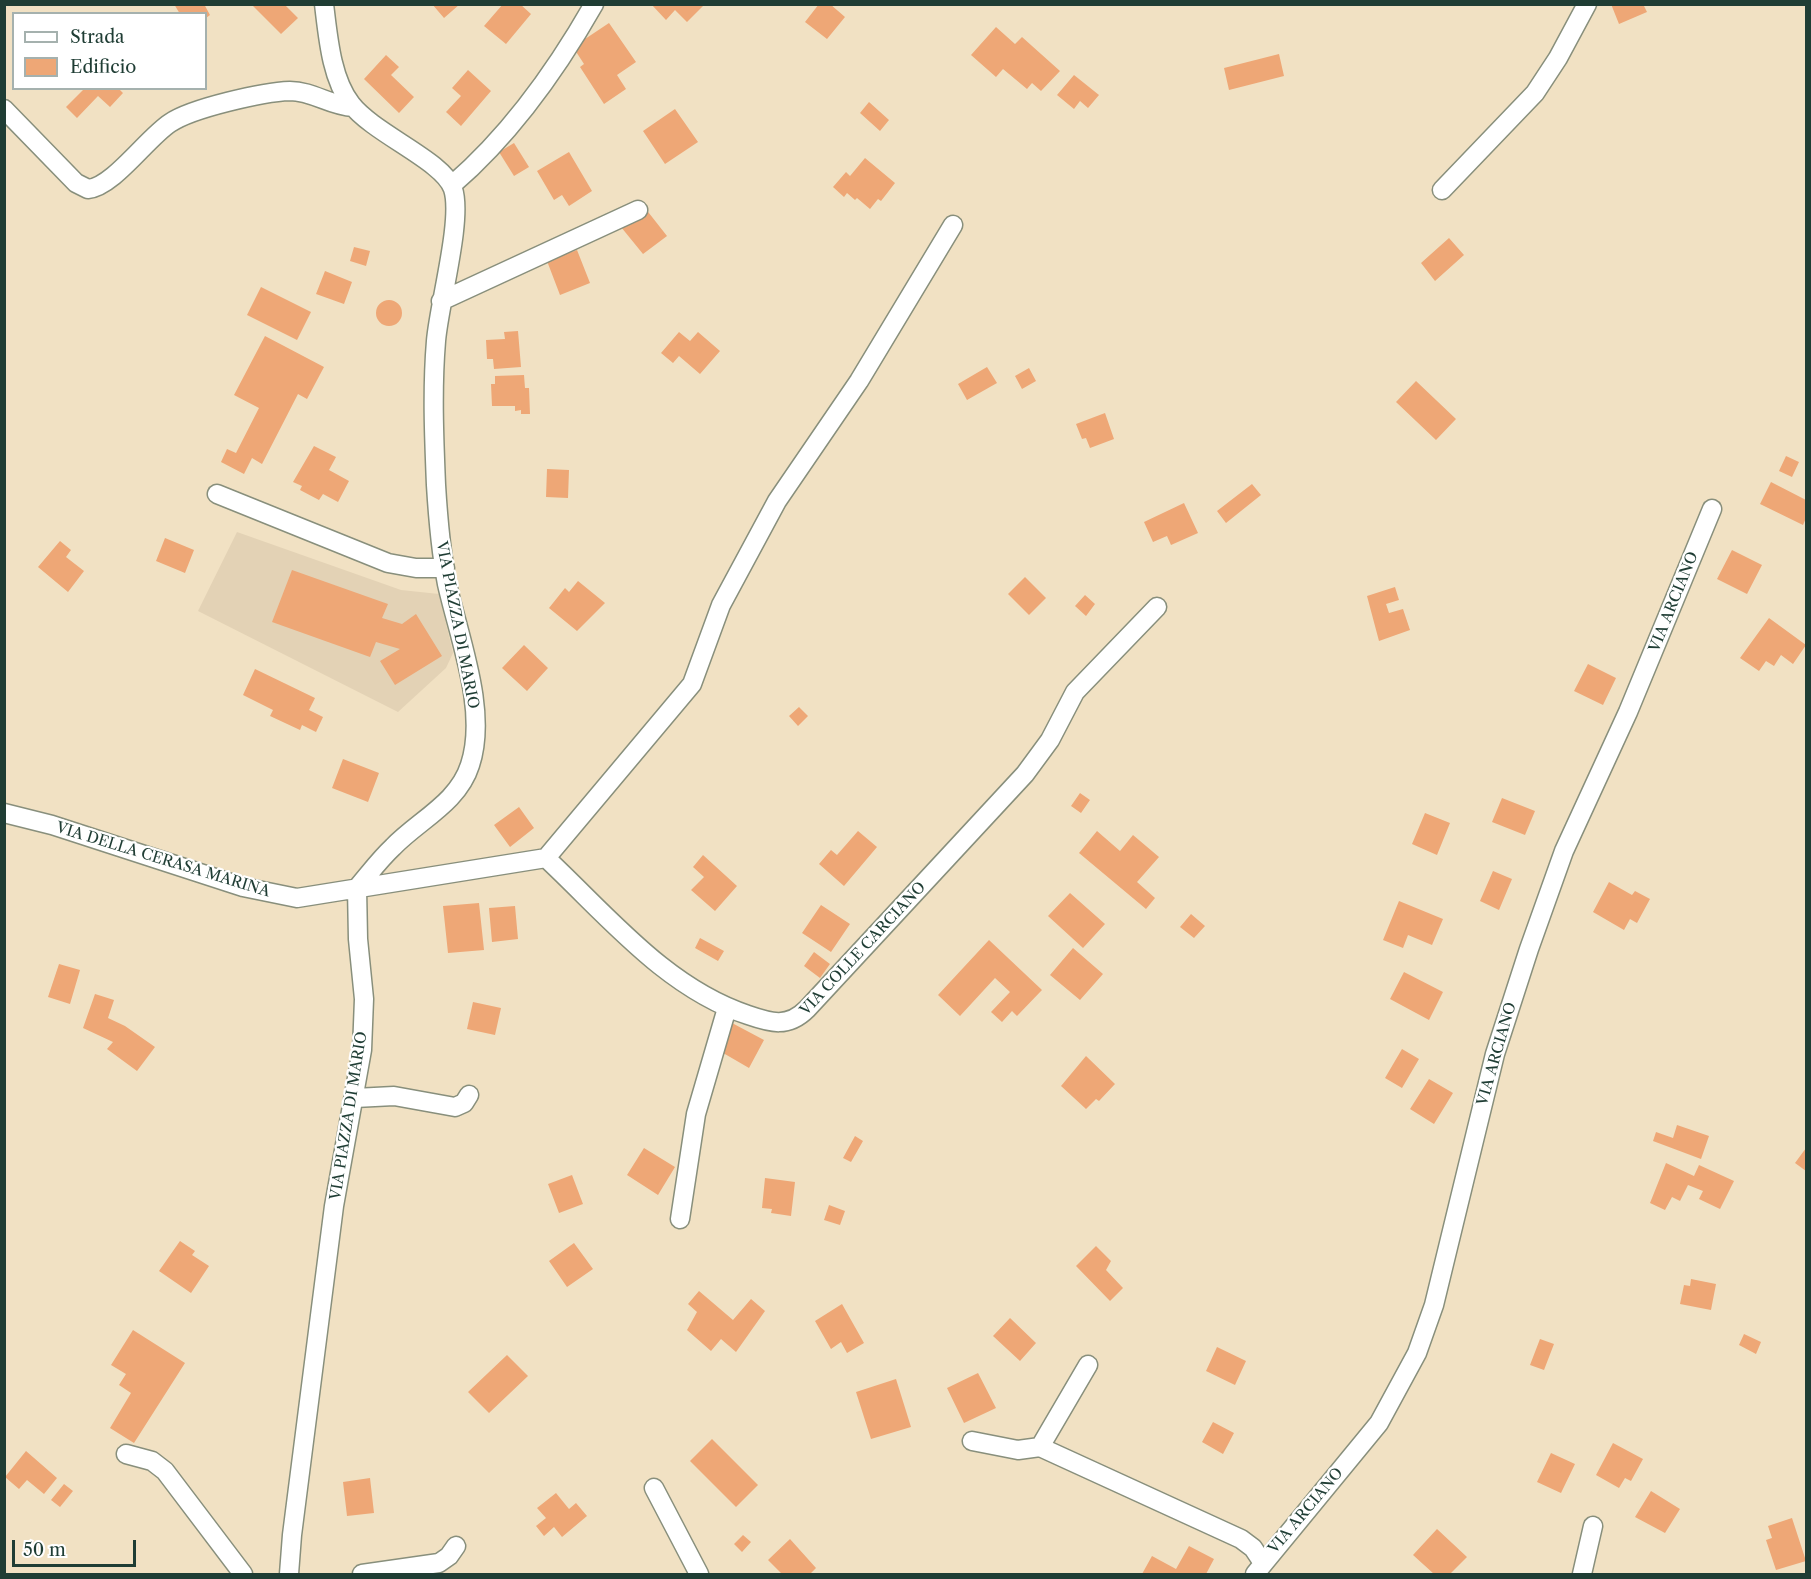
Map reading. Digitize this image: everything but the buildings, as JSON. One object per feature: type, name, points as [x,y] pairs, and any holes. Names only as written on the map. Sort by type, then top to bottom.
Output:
[{"type":"street","points":[[324,4],[337,75],[353,107],[377,130],[437,168],[452,185],[485,152],[542,83],[594,4]]},
{"type":"street","points":[[1442,190],[1535,93],[1558,58],[1587,4]]},
{"type":"street","points":[[4,109],[76,183],[88,189],[104,184],[165,126],[195,112],[290,91],[307,93],[338,105],[353,107]]},
{"type":"street","name":"VIA PIAZZA DI MARIO","points":[[289,1575],[330,1233],[354,1098],[364,1023],[357,888],[393,846],[432,815],[456,790],[468,771],[473,755],[476,724],[472,693],[445,568],[438,510],[434,429],[435,357],[441,301],[455,221],[452,185]]},
{"type":"street","points":[[441,301],[638,210]]},
{"type":"street","points":[[357,888],[546,858],[692,684],[721,604],[777,501],[864,374],[953,225]]},
{"type":"street","points":[[217,494],[388,563],[416,568],[445,568]]},
{"type":"street","name":"VIA ARCIANO","points":[[1259,1569],[1379,1423],[1417,1353],[1434,1305],[1495,1054],[1542,910],[1564,851],[1628,711],[1712,509]]},
{"type":"street","name":"VIA COLLE CARCIANO","points":[[546,858],[664,969],[696,993],[727,1008],[773,1023],[788,1022],[802,1015],[1025,774],[1044,750],[1075,692],[1157,607]]},
{"type":"street","name":"VIA DELLA CERASA MARINA","points":[[4,813],[52,825],[234,884],[282,896],[308,898],[357,888]]},
{"type":"street","points":[[680,1219],[696,1114],[727,1008]]},
{"type":"street","points":[[354,1098],[394,1095],[455,1107],[464,1103],[469,1095]]},
{"type":"street","points":[[1040,1448],[1088,1365]]},
{"type":"street","points":[[972,1441],[1013,1450],[1040,1448],[1241,1539],[1253,1548],[1259,1569]]},
{"type":"street","points":[[126,1454],[146,1458],[165,1471],[243,1575]]},
{"type":"street","points":[[654,1488],[699,1575]]},
{"type":"street","points":[[1582,1575],[1593,1526]]},
{"type":"street","points":[[362,1575],[439,1563],[449,1556],[456,1546]]},
{"type":"shaded area","points":[[237,532],[401,590],[439,594],[453,653],[446,668],[398,712],[198,611]]}]
